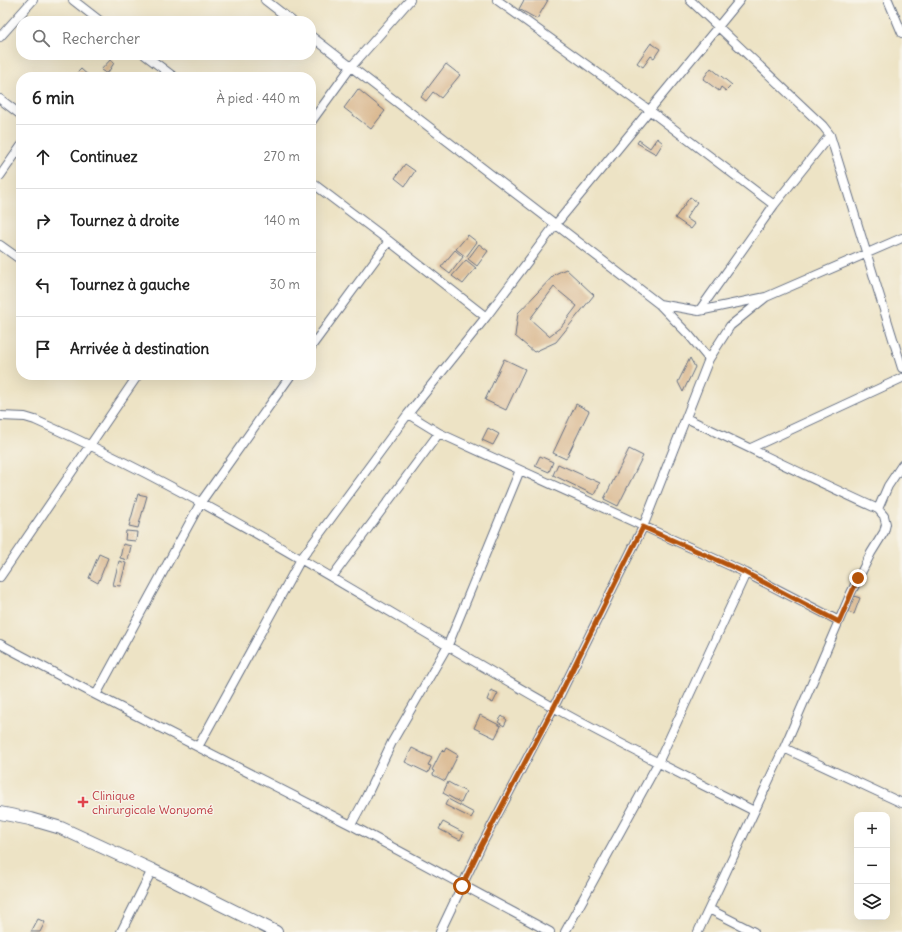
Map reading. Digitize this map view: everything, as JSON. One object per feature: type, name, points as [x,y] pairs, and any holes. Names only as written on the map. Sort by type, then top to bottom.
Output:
[{"type":"street","points":[[19,16],[33,0]]},
{"type":"street","points":[[73,0],[94,16]]},
{"type":"street","points":[[265,0],[286,16]]},
{"type":"street","points":[[316,115],[351,67],[410,0]]},
{"type":"street","points":[[497,0],[649,110],[774,206]]},
{"type":"street","points":[[690,0],[823,126],[830,135],[902,368]]},
{"type":"street","points":[[198,747],[301,559],[408,414],[486,317],[556,224],[740,0]]},
{"type":"street","points":[[888,0],[902,33]]},
{"type":"street","points":[[0,37],[16,19]]},
{"type":"street","points":[[316,40],[659,304],[689,335],[709,359]]},
{"type":"street","points":[[152,60],[167,72]]},
{"type":"street","points":[[0,99],[16,111]]},
{"type":"street","points":[[699,311],[719,280],[774,206],[830,135]]},
{"type":"street","points":[[0,176],[16,153]]},
{"type":"street","points":[[316,186],[486,317]]},
{"type":"street","points":[[659,304],[699,311],[766,297],[902,238]]},
{"type":"street","points":[[316,341],[389,241]]},
{"type":"street","points":[[0,245],[16,256]]},
{"type":"street","points":[[440,932],[480,848],[554,707],[643,527],[709,359],[730,326],[766,297]]},
{"type":"street","points":[[751,448],[902,378]]},
{"type":"street","points":[[0,577],[135,380]]},
{"type":"street","points":[[96,695],[201,502],[287,380]]},
{"type":"street","points":[[408,414],[439,433],[746,573],[839,622]]},
{"type":"street","points":[[0,416],[25,417],[90,444],[201,502],[554,707],[658,763],[754,811]]},
{"type":"street","points":[[686,418],[878,509],[884,516],[886,524],[884,532],[858,578],[784,748],[698,932]]},
{"type":"street","points":[[332,577],[439,433]]},
{"type":"street","points":[[878,509],[888,486],[902,465]]},
{"type":"street","points":[[351,825],[392,742],[448,645],[520,470]]},
{"type":"street","points":[[565,932],[658,763],[746,573]]},
{"type":"street","points":[[0,644],[96,695],[351,825],[550,932]]},
{"type":"street","points":[[784,748],[902,803]]},
{"type":"street","points":[[0,813],[30,819],[61,828],[152,870],[276,932]]},
{"type":"street","points":[[122,932],[152,870]]},
{"type":"street","points":[[709,909],[754,932]]},
{"type":"building","points":[[524,0],[548,0],[537,19],[519,9]]},
{"type":"building","points":[[651,43],[660,49],[654,58],[651,56],[643,67],[637,63]]},
{"type":"building","points":[[110,60],[114,63],[108,72],[101,70]]},
{"type":"building","points":[[446,64],[460,75],[441,98],[433,92],[426,101],[421,97]]},
{"type":"building","points":[[711,68],[732,85],[726,91],[721,87],[719,91],[703,79]]},
{"type":"building","points":[[358,89],[385,111],[371,129],[344,108]]},
{"type":"building","points":[[657,138],[663,143],[656,154],[637,143],[639,140],[650,148]]},
{"type":"building","points":[[405,164],[415,171],[405,186],[395,178]]},
{"type":"building","points":[[690,197],[697,202],[686,218],[695,224],[691,229],[675,218]]},
{"type":"building","points":[[468,235],[477,242],[466,257],[456,249]]},
{"type":"building","points":[[479,244],[488,251],[477,266],[468,259]]},
{"type":"building","points":[[455,250],[463,257],[450,274],[441,267]]},
{"type":"building","points":[[466,260],[476,268],[463,284],[452,276]]},
{"type":"building","points":[[566,269],[594,295],[556,342],[534,352],[515,336],[518,313],[555,274]],"holes":[[[554,287],[577,306],[561,327],[549,336],[530,319]]]},
{"type":"building","points":[[690,358],[695,367],[683,392],[678,382]]},
{"type":"building","points":[[504,359],[525,369],[506,410],[485,400]]},
{"type":"building","points":[[576,404],[589,411],[566,459],[553,453]]},
{"type":"building","points":[[488,428],[499,434],[493,445],[482,440]]},
{"type":"building","points":[[629,449],[643,456],[618,506],[604,499]]},
{"type":"building","points":[[540,456],[553,462],[549,472],[535,466]]},
{"type":"building","points":[[558,464],[600,483],[594,495],[553,475]]},
{"type":"building","points":[[138,494],[147,496],[138,528],[129,526]]},
{"type":"building","points":[[126,531],[137,532],[136,541],[125,540]]},
{"type":"building","points":[[123,544],[131,546],[128,560],[120,558]]},
{"type":"building","points":[[99,554],[108,558],[98,583],[89,578]]},
{"type":"building","points":[[119,561],[126,563],[120,586],[113,585]]},
{"type":"building","points":[[854,596],[860,598],[854,614],[848,612]]},
{"type":"building","points":[[491,690],[498,693],[493,703],[487,700]]},
{"type":"building","points":[[480,715],[501,726],[495,738],[474,728]]},
{"type":"building","points":[[502,716],[507,720],[504,726],[498,722]]},
{"type":"building","points":[[412,748],[432,758],[428,765],[431,766],[428,773],[405,762]]},
{"type":"building","points":[[446,748],[458,755],[445,781],[433,775],[434,771],[432,770],[442,750],[444,752]]},
{"type":"building","points":[[448,782],[466,792],[461,803],[443,793]]},
{"type":"building","points":[[448,799],[474,813],[471,818],[445,805]]},
{"type":"building","points":[[443,822],[464,833],[460,840],[439,829]]},
{"type":"building","points":[[38,919],[45,922],[40,932],[31,932]]},
{"type":"place","name":"Clinique chirurgicale Wonyomé","points":[[83,802]]},
{"type":"route","points":[[462,886],[480,848],[554,707],[643,527],[746,573],[839,622],[858,578]]}]
